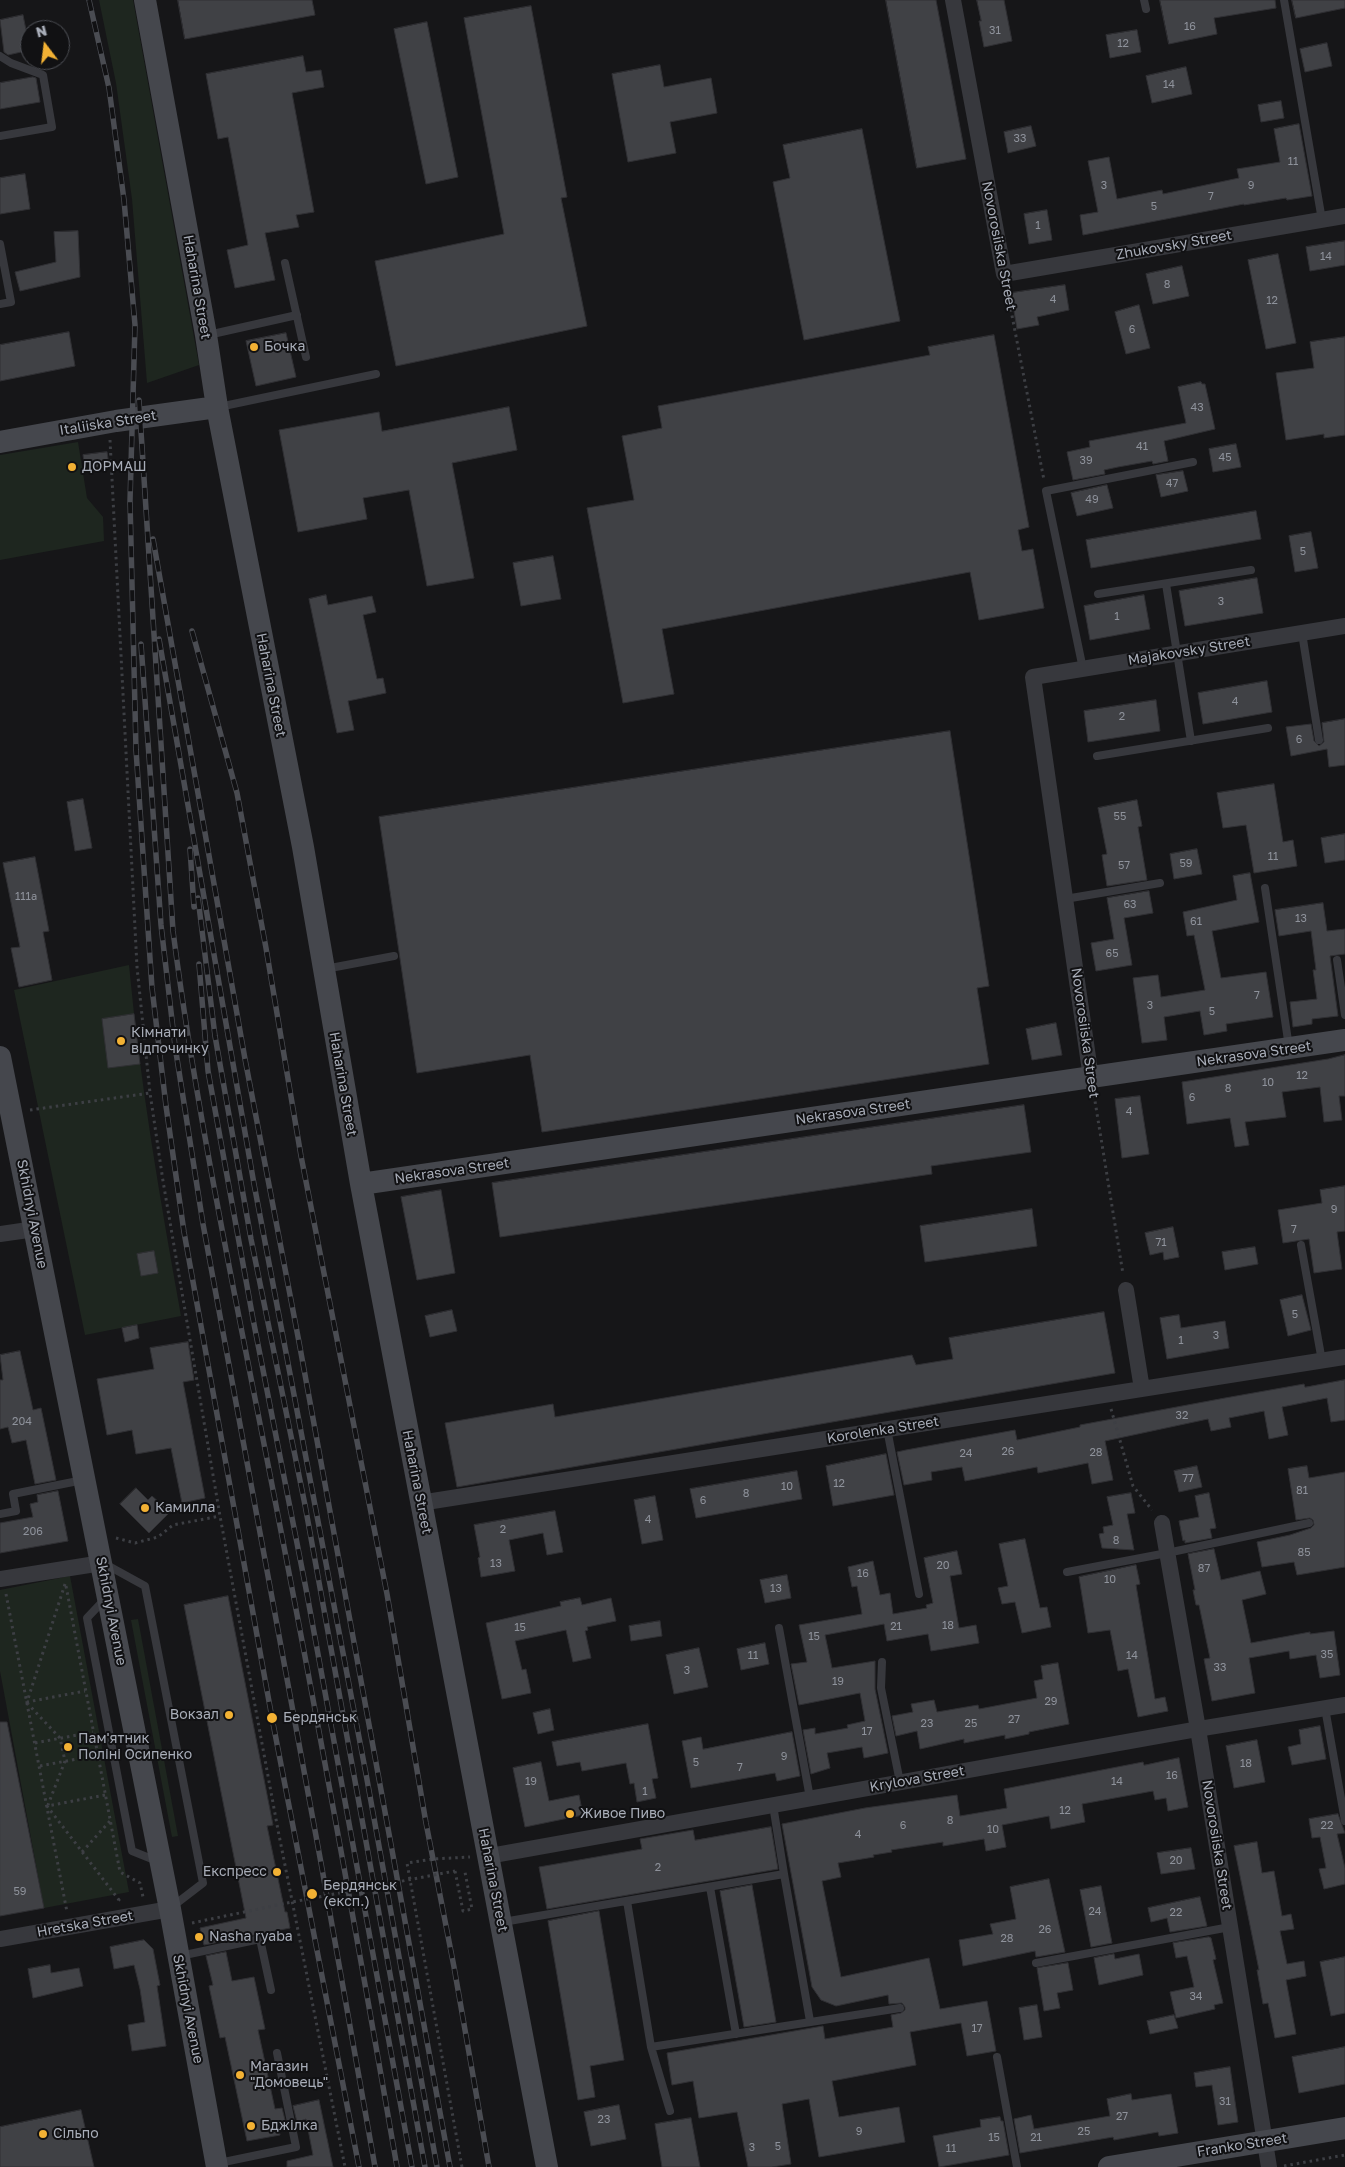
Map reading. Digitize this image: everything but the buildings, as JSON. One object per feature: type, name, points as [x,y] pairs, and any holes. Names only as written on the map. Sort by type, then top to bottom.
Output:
[{"type":"street","name":"Haharina Street","points":[[145,0],[206,335],[217,407],[303,847],[361,1184],[420,1503],[547,2167]]},
{"type":"street","name":"Novorosiiska Street","points":[[953,0],[1004,274]]},
{"type":"street","name":"Zhukovsky Street","points":[[1004,274],[1345,216]]},
{"type":"street","name":"Italiiska Street","points":[[0,442],[109,422],[217,407]]},
{"type":"street","name":"Majakovsky Street","points":[[1034,677],[1345,626]]},
{"type":"street","name":"Novorosiiska Street","points":[[1034,677],[1091,1078]]},
{"type":"street","name":"Nekrasova Street","points":[[361,1184],[1345,1040]]},
{"type":"street","name":"Skhidnyi Avenue","points":[[0,1057],[170,1909],[217,2165]]},
{"type":"street","points":[[0,1234],[35,1229]]},
{"type":"street","points":[[1126,1290],[1142,1389]]},
{"type":"street","name":"Korolenka Street","points":[[420,1503],[1345,1357]]},
{"type":"street","name":"Novorosiiska Street","points":[[1162,1522],[1198,1729],[1269,2167]]},
{"type":"street","points":[[2,1579],[100,1552]]},
{"type":"street","name":"Krylova Street","points":[[489,1856],[1345,1704]]},
{"type":"street","name":"Hretska Street","points":[[0,1939],[170,1909]]},
{"type":"street","name":"Franko Street","points":[[1109,2167],[1345,2128]]},
{"type":"lane","points":[[1144,0],[1146,9]]},
{"type":"lane","points":[[1284,0],[1322,220]]},
{"type":"lane","points":[[0,56],[11,63],[44,75],[52,127],[0,136]]},
{"type":"lane","points":[[0,244],[11,302],[0,304]]},
{"type":"lane","points":[[285,263],[306,357]]},
{"type":"lane","points":[[206,335],[297,315]]},
{"type":"lane","points":[[217,407],[376,374]]},
{"type":"lane","points":[[1083,669],[1046,491],[1193,462]]},
{"type":"lane","points":[[1098,594],[1250,570]]},
{"type":"lane","points":[[1166,584],[1191,741]]},
{"type":"lane","points":[[1302,632],[1319,740]]},
{"type":"lane","points":[[1097,756],[1268,728]]},
{"type":"lane","points":[[1065,899],[1160,883]]},
{"type":"lane","points":[[1265,888],[1290,1048]]},
{"type":"lane","points":[[324,969],[394,956]]},
{"type":"lane","points":[[1337,960],[1345,1015]]},
{"type":"lane","points":[[1301,1245],[1322,1361]]},
{"type":"lane","points":[[887,1429],[919,1594]]},
{"type":"lane","points":[[0,1514],[16,1511],[13,1494],[85,1480]]},
{"type":"lane","points":[[1066,1572],[1308,1523]]},
{"type":"lane","points":[[100,1552],[145,1586],[147,1595],[203,1882],[170,1909]]},
{"type":"lane","points":[[779,1628],[810,1798]]},
{"type":"lane","points":[[882,1662],[881,1688],[900,1782]]},
{"type":"lane","points":[[1325,1708],[1345,1821]]},
{"type":"lane","points":[[773,1805],[810,2021]]},
{"type":"lane","points":[[501,1923],[784,1874]]},
{"type":"lane","points":[[710,1887],[736,2034]]},
{"type":"lane","points":[[626,1901],[650,2047],[670,2111]]},
{"type":"lane","points":[[1036,1963],[1230,1927]]},
{"type":"lane","points":[[178,1957],[260,1939],[271,1990]]},
{"type":"lane","points":[[650,2047],[900,2008]]},
{"type":"lane","points":[[217,2165],[296,2147],[277,2052]]},
{"type":"lane","points":[[997,2057],[1017,2167]]},
{"type":"path","name":"Novorosiiska Street","points":[[1004,274],[1046,491]]},
{"type":"path","points":[[109,422],[137,966],[150,1093],[163,1181],[220,1516],[278,1830],[346,2167]]},
{"type":"path","name":"Novorosiiska Street","points":[[1091,1078],[1126,1290]]},
{"type":"path","points":[[11,1112],[150,1093]]},
{"type":"path","points":[[1107,1394],[1133,1486],[1162,1522]]},
{"type":"path","points":[[100,1552],[116,1538],[135,1543],[158,1537],[172,1525],[220,1516]]},
{"type":"path","points":[[2,1579],[70,1926]]},
{"type":"path","points":[[27,1702],[65,1583]]},
{"type":"path","points":[[27,1702],[86,1691]]},
{"type":"path","points":[[27,1702],[60,1738],[65,1761],[47,1806]]},
{"type":"path","points":[[35,1743],[94,1732]]},
{"type":"path","points":[[39,1766],[98,1755]]},
{"type":"path","points":[[47,1806],[105,1795]]},
{"type":"path","points":[[47,1806],[119,1900],[110,1902]]},
{"type":"path","points":[[82,1852],[110,1820]]},
{"type":"path","points":[[462,2167],[407,1863],[433,1859],[489,1856]]},
{"type":"path","points":[[227,1916],[456,1871],[462,1911],[472,1909],[465,1872]]},
{"type":"path","points":[[67,1910],[75,1909]]},
{"type":"path","points":[[1278,2167],[1345,2155]]},
{"type":"shaded area","points":[[99,0],[133,0],[199,365],[147,383],[132,199],[116,83]]},
{"type":"shaded area","points":[[78,442],[87,498],[103,517],[104,541],[0,560],[0,455]]},
{"type":"shaded area","points":[[129,965],[158,1185],[181,1316],[85,1335],[14,990]]},
{"type":"shaded area","points":[[70,1576],[129,1892],[44,1908],[0,1671],[0,1590]]},
{"type":"shaded area","points":[[138,1619],[178,1836],[172,1837],[131,1620]]},
{"type":"railway","points":[[89,0],[109,88],[124,200],[135,325],[130,501],[136,750],[152,988],[166,1106],[184,1232],[272,1718],[359,2167]]},
{"type":"railway","points":[[139,400],[173,931],[183,1001],[218,1211],[321,1743],[397,2167]]},
{"type":"railway","points":[[153,539],[245,1059],[299,1342],[450,2167]]},
{"type":"railway","points":[[192,631],[237,793],[266,948],[301,1156],[387,1594],[426,1823],[454,1967],[489,2167]]},
{"type":"railway","points":[[159,639],[254,1184],[366,1774],[437,2167]]},
{"type":"railway","points":[[141,644],[161,925],[175,1046],[203,1224],[375,2167]]},
{"type":"railway","points":[[190,849],[194,907]]},
{"type":"railway","points":[[198,898],[215,1036],[251,1239],[305,1505],[425,2167]]},
{"type":"railway","points":[[199,964],[208,1071],[253,1319],[307,1594],[412,2167]]},
{"type":"place","name":"Бочка","points":[[254,347]]},
{"type":"place","name":"ДОРМАШ","points":[[72,467]]},
{"type":"place","name":"Кімнати відпочинку","points":[[121,1041]]},
{"type":"place","name":"Камилла","points":[[145,1508]]},
{"type":"place","name":"Вокзал","points":[[229,1715]]},
{"type":"place","name":"Бердянськ","points":[[272,1718]]},
{"type":"place","name":"Пам'ятник Поліні Осипенко","points":[[68,1747]]},
{"type":"place","name":"Живое Пиво","points":[[570,1814]]},
{"type":"place","name":"Експресс","points":[[277,1872]]},
{"type":"place","name":"Бердянськ (експ.)","points":[[312,1894]]},
{"type":"place","name":"Nasha ryaba","points":[[199,1937]]},
{"type":"place","name":"Магазин \"Домовець\"","points":[[240,2075]]},
{"type":"place","name":"Бджілка","points":[[251,2126]]},
{"type":"place","name":"Сільпо","points":[[43,2134]]}]
